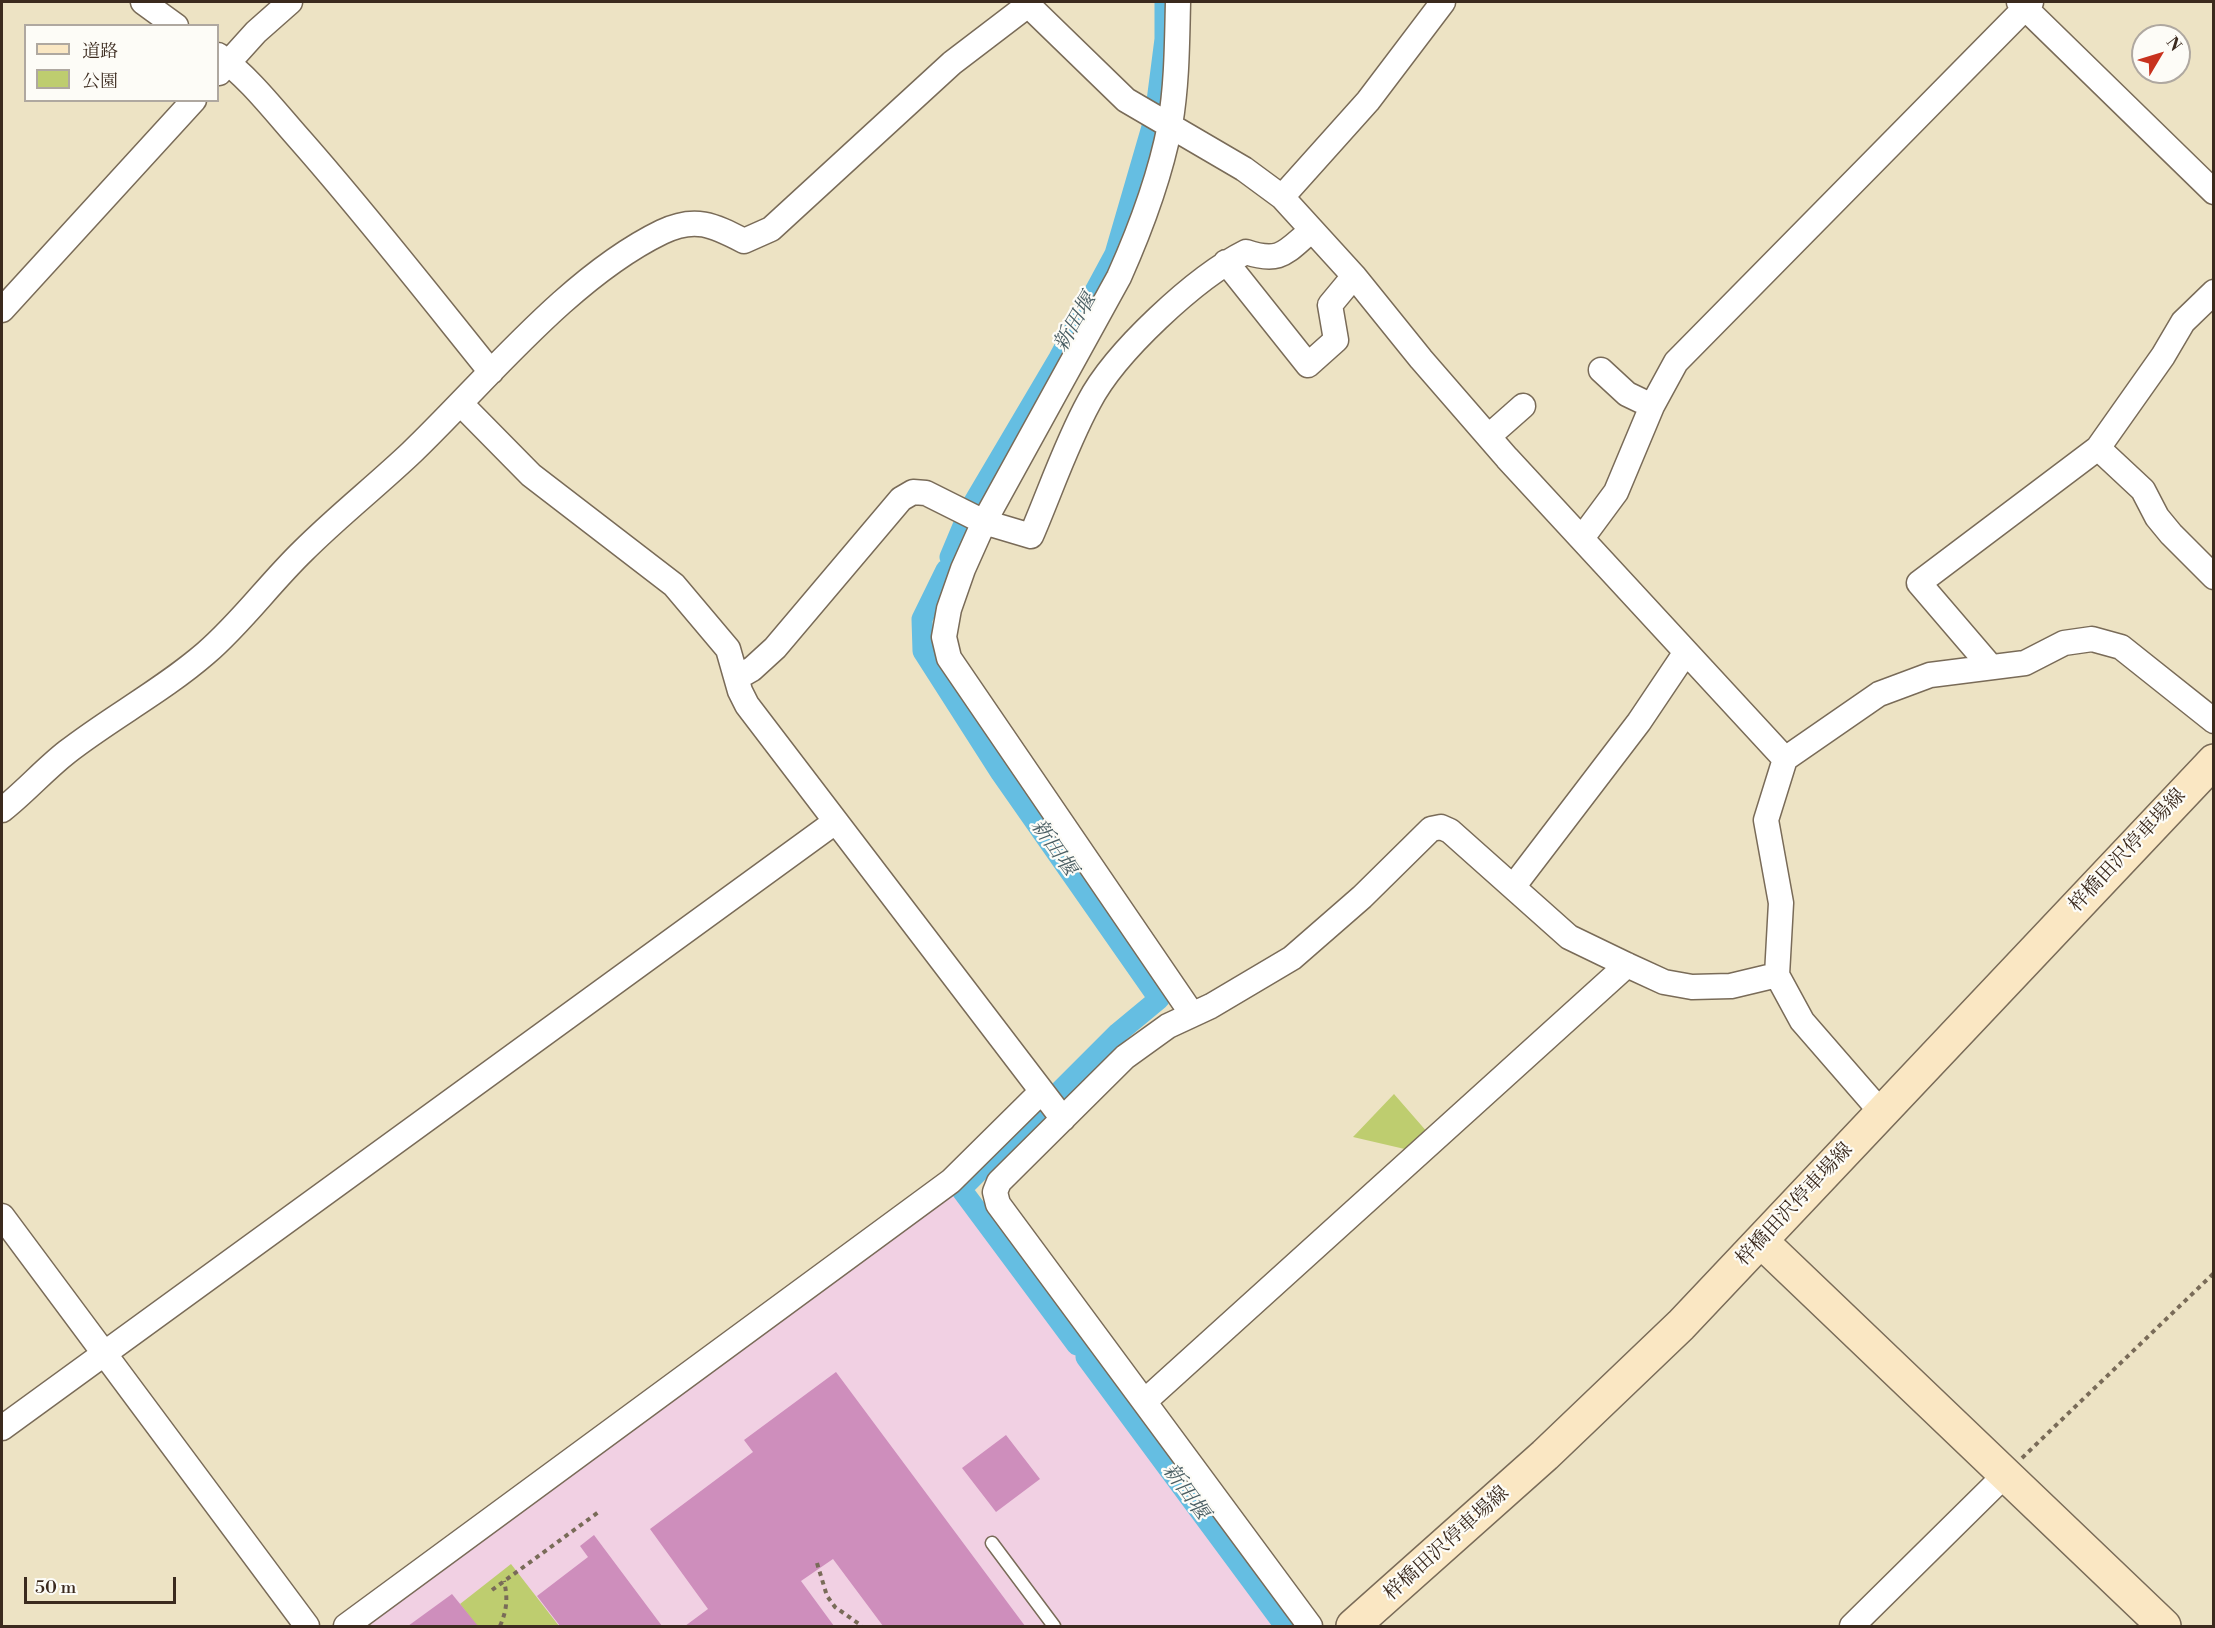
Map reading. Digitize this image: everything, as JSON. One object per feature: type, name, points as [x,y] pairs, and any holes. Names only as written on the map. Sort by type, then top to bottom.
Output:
[{"type":"main road","name":"梓橋田沢停車場線","points":[[1353,1626],[1545,1455],[1681,1325],[2214,761]]},
{"type":"main road","points":[[1761,1241],[2164,1626]]},
{"type":"street","points":[[143,2],[173,24]]},
{"type":"street","points":[[290,2],[221,64],[344,190],[491,372]]},
{"type":"street","points":[[1178,2],[1176,75],[1169,126],[1137,238],[1119,278],[984,522],[949,609],[944,637],[950,658],[1192,1014]]},
{"type":"street","points":[[1282,197],[1368,100],[1443,2]]},
{"type":"street","points":[[2,810],[66,752],[167,684],[208,652],[302,551],[461,404],[491,372],[578,290],[629,252],[662,232],[687,223],[713,225],[744,240],[771,229],[952,63],[1026,3],[1126,100],[1244,169],[1282,197],[1354,276],[1421,359],[1489,436],[1785,759]]},
{"type":"street","points":[[1582,538],[1616,492],[1652,406],[1676,362],[2025,3],[2214,192]]},
{"type":"street","points":[[2,310],[192,102]]},
{"type":"street","points":[[738,677],[752,669],[775,648],[907,495],[913,492],[927,493],[984,522],[1031,536],[1088,402],[1104,377],[1158,320],[1226,262],[1246,252],[1265,258],[1277,258],[1312,230]]},
{"type":"street","points":[[1226,262],[1308,365],[1336,340],[1330,305],[1354,276]]},
{"type":"street","points":[[1991,667],[1919,583],[2098,448],[2163,356],[2183,322],[2214,292]]},
{"type":"street","points":[[1601,370],[1627,393],[1652,406]]},
{"type":"street","points":[[461,404],[531,475],[674,585],[728,649],[738,677],[740,691],[747,705],[1063,1119]]},
{"type":"street","points":[[1489,436],[1524,406]]},
{"type":"street","points":[[2098,448],[2143,490],[2164,525],[2214,577]]},
{"type":"street","points":[[1882,1113],[1802,1021],[1777,975],[1781,903],[1766,820],[1785,759],[1879,694],[1930,675],[2025,663],[2064,643],[2092,639],[2121,647],[2214,721]]},
{"type":"street","points":[[1513,887],[1639,722],[1686,652]]},
{"type":"street","points":[[2,1428],[835,822]]},
{"type":"street","points":[[1310,1626],[998,1204],[995,1192],[999,1182],[1125,1057],[1168,1026],[1211,1006],[1292,958],[1362,897],[1431,830],[1441,827],[1450,831],[1569,937],[1664,982],[1692,987],[1731,986],[1777,975]]},
{"type":"street","points":[[1145,1401],[1627,965]]},
{"type":"street","points":[[346,1626],[951,1181],[1041,1092]]},
{"type":"street","points":[[2,1216],[307,1626]]},
{"type":"street","points":[[1852,1626],[2005,1475]]},
{"type":"lane","points":[[992,1543],[1054,1626]]},
{"type":"path","points":[[2005,1475],[2214,1273]]},
{"type":"path","points":[[492,1590],[600,1511]]},
{"type":"path","points":[[817,1563],[827,1596],[835,1606],[862,1626]]},
{"type":"path","points":[[500,1626],[506,1612],[507,1596],[504,1581]]},
{"type":"shaded area","points":[[954,1188],[1277,1626],[359,1626]]},
{"type":"green space","points":[[1394,1094],[1428,1133],[1409,1150],[1353,1137]]},
{"type":"green space","points":[[511,1564],[559,1626],[477,1626],[460,1604]]},
{"type":"building","points":[[836,1372],[1025,1626],[883,1626],[833,1559],[801,1581],[834,1626],[685,1626],[708,1609],[650,1529],[753,1452],[744,1440]]},
{"type":"building","points":[[1006,1435],[1040,1479],[996,1512],[962,1468]]},
{"type":"building","points":[[594,1535],[662,1626],[560,1626],[537,1596],[588,1557],[580,1546]]},
{"type":"building","points":[[452,1594],[478,1626],[408,1626]]},
{"type":"waterway","name":"新田堰","points":[[1156,109],[1165,39],[1165,2]]},
{"type":"waterway","name":"新田堰","points":[[971,507],[1059,358],[1115,254],[1152,127]]},
{"type":"waterway","name":"新田堰","points":[[950,557],[963,526]]},
{"type":"waterway","name":"新田堰","points":[[946,570],[922,619],[923,651],[1001,773],[1159,999],[1118,1033],[1057,1094]]},
{"type":"waterway","name":"新田堰","points":[[1041,1109],[961,1189],[1077,1345]]},
{"type":"waterway","name":"新田堰","points":[[1086,1357],[1285,1626]]}]
